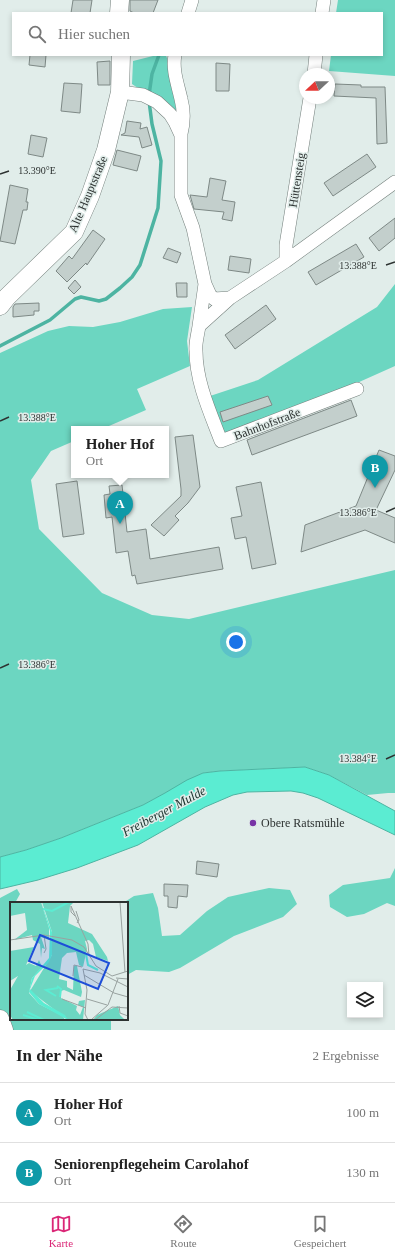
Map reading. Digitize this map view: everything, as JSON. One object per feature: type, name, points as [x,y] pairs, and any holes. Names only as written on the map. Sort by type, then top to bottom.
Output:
[{"type":"main road","points":[[119,12],[120,0]]},
{"type":"main road","name":"Alte Hauptstraße","points":[[2,300],[74,232],[90,196],[106,150],[120,92],[121,56]]},
{"type":"main road","points":[[0,1019],[4,1030]]},
{"type":"street","points":[[188,12],[192,0]]},
{"type":"street","points":[[322,12],[324,0]]},
{"type":"street","points":[[174,56],[176,81],[182,101],[184,122],[181,135]]},
{"type":"street","points":[[315,68],[316,56]]},
{"type":"street","name":"Bahnhofstraße","points":[[120,92],[143,95],[157,102],[170,114],[175,122],[181,135],[181,196],[193,228],[205,284],[210,295],[214,298],[230,298]]},
{"type":"street","name":"Hüttensteig","points":[[286,261],[286,245],[309,104]]},
{"type":"street","points":[[199,326],[230,298],[286,261],[395,182]]},
{"type":"street","name":"Bahnhofstraße","points":[[205,284],[196,350],[198,374],[221,441],[357,389]]},
{"type":"shaded area","points":[[338,0],[395,0],[395,76],[335,71],[335,68],[329,68],[331,56],[383,56],[383,12],[336,12]]},
{"type":"shaded area","points":[[153,56],[166,56],[171,72],[177,115],[132,84],[133,61]]},
{"type":"shaded area","points":[[395,284],[395,366],[348,387],[221,436],[207,397],[258,380],[377,307]]},
{"type":"shaded area","points":[[192,307],[187,341],[190,366],[137,389],[146,410],[109,426],[71,426],[71,442],[51,451],[31,480],[39,529],[102,593],[152,615],[189,619],[395,570],[395,793],[367,795],[329,775],[305,767],[203,773],[143,805],[61,838],[0,857],[0,353],[48,331],[69,326],[93,327],[120,322],[163,309]]},
{"type":"shaded area","points":[[395,868],[395,906],[387,903],[364,914],[347,917],[330,907],[329,895],[343,885],[390,878]]},
{"type":"shaded area","points":[[269,888],[290,890],[297,904],[283,917],[234,936],[180,968],[169,972],[136,970],[128,974],[128,902],[125,902],[134,896],[153,893],[158,908],[162,936],[180,935],[207,911],[228,897]]},
{"type":"shaded area","points":[[17,889],[20,894],[16,902],[10,902],[10,1020],[111,1020],[111,1030],[0,1030],[0,898]]},
{"type":"water","name":"Freiberger Mulde","points":[[305,767],[329,775],[395,811],[395,835],[318,798],[303,793],[291,791],[247,792],[233,795],[205,807],[138,845],[77,868],[38,880],[0,889],[0,857],[61,838],[143,805],[187,780],[203,773]]},
{"type":"building","points":[[73,0],[92,0],[90,12],[71,12]]},
{"type":"building","points":[[130,0],[158,0],[153,12],[130,11]]},
{"type":"building","points":[[30,56],[46,56],[45,67],[29,65]]},
{"type":"building","points":[[110,61],[110,85],[98,85],[97,62]]},
{"type":"building","points":[[216,63],[230,64],[229,91],[216,91]]},
{"type":"building","points":[[64,83],[82,84],[80,113],[61,111]]},
{"type":"building","points":[[335,84],[361,85],[361,87],[385,87],[387,143],[377,144],[376,98],[335,96]]},
{"type":"building","points":[[127,121],[141,123],[140,129],[147,127],[152,145],[142,148],[139,137],[121,135],[125,133]]},
{"type":"building","points":[[31,135],[47,138],[43,157],[28,154]]},
{"type":"building","points":[[117,150],[141,156],[137,171],[113,165]]},
{"type":"building","points":[[367,154],[376,167],[333,196],[324,183]]},
{"type":"building","points":[[210,178],[226,181],[222,200],[235,202],[232,221],[222,219],[224,212],[194,209],[190,195],[207,197]]},
{"type":"building","points":[[10,185],[28,189],[26,202],[28,202],[27,210],[23,210],[15,244],[0,241]]},
{"type":"building","points":[[395,218],[395,238],[379,251],[369,238]]},
{"type":"building","points":[[93,230],[105,239],[87,265],[86,263],[67,282],[56,271],[69,256],[72,259]]},
{"type":"building","points":[[356,244],[364,257],[316,285],[308,272]]},
{"type":"building","points":[[168,248],[181,253],[177,263],[163,258]]},
{"type":"building","points":[[230,256],[251,259],[249,273],[228,270]]},
{"type":"building","points":[[75,280],[81,287],[74,294],[68,288]]},
{"type":"building","points":[[176,283],[187,283],[187,297],[177,297]]},
{"type":"building","points":[[39,303],[39,311],[34,311],[34,315],[13,317],[13,307],[15,304]]},
{"type":"building","points":[[266,305],[276,319],[235,349],[225,335]]},
{"type":"building","points":[[268,396],[272,405],[223,422],[220,412]]},
{"type":"building","points":[[351,400],[357,416],[252,455],[247,440]]},
{"type":"building","points":[[193,435],[200,487],[188,503],[175,516],[179,520],[164,536],[151,525],[181,496],[175,437]]},
{"type":"building","points":[[379,450],[395,456],[395,470],[376,510],[395,518],[395,543],[365,530],[301,552],[305,525],[356,506]]},
{"type":"building","points":[[77,481],[84,534],[63,537],[56,484]]},
{"type":"building","points":[[261,482],[276,564],[252,569],[246,537],[235,539],[231,518],[242,516],[236,487]]},
{"type":"building","points":[[122,485],[127,532],[146,529],[150,559],[219,547],[223,569],[137,584],[135,575],[132,576],[128,551],[116,553],[112,517],[106,518],[104,495],[110,494],[109,486]]},
{"type":"building","points":[[197,861],[219,864],[217,877],[196,874]]},
{"type":"building","points":[[164,884],[188,885],[187,897],[178,896],[177,908],[168,907],[168,896],[164,896]]},
{"type":"waterway","points":[[149,95],[152,74],[159,56]]},
{"type":"waterway","points":[[0,346],[50,320],[75,299],[81,297],[99,301],[106,299],[132,277],[140,265],[158,208],[161,161],[152,124],[149,101]]},
{"type":"place","name":"Seniorenpflegeheim Carolahof","points":[[375,488]]},
{"type":"place","name":"Hoher Hof","points":[[120,524]]},
{"type":"place","name":"Obere Ratsmühle","points":[[253,823]]}]
